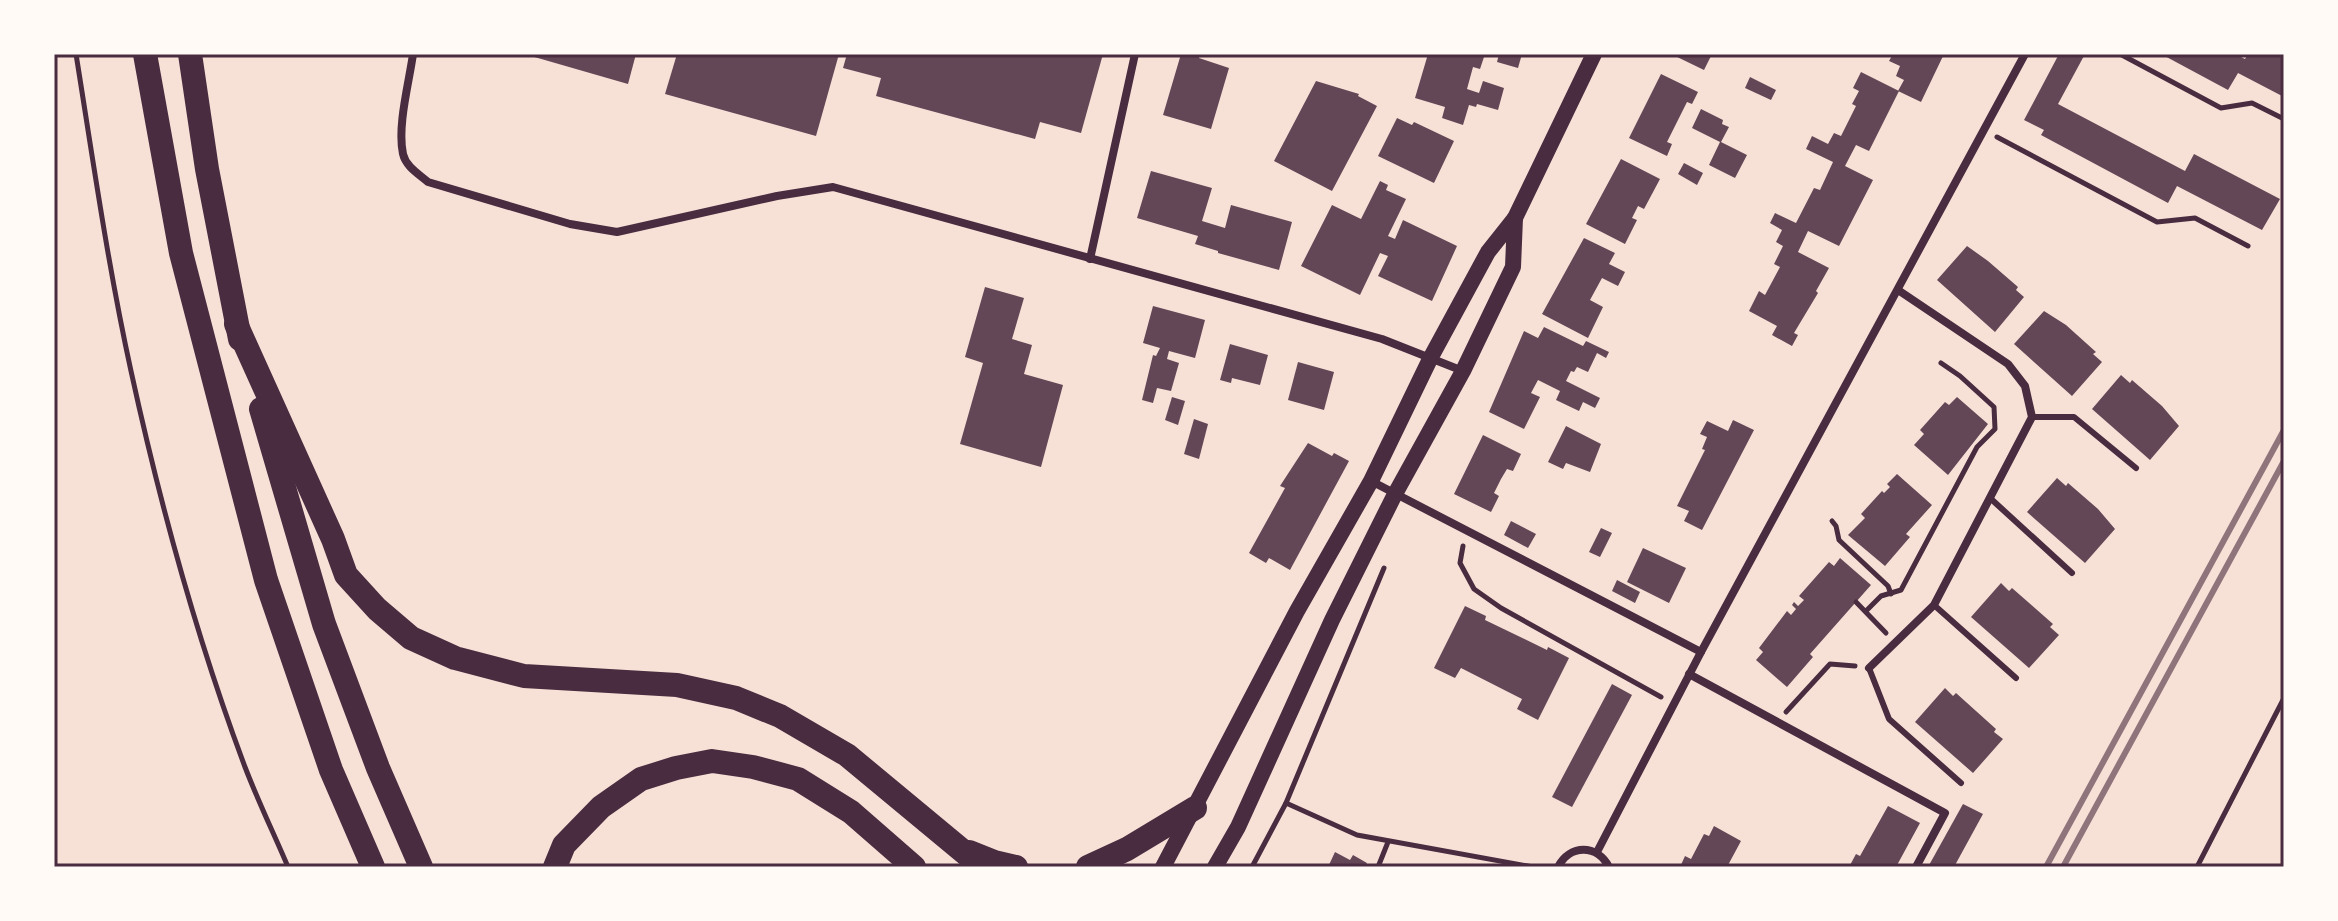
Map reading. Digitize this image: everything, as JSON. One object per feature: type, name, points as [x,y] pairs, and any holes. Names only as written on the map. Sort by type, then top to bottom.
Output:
[{"type":"highway","points":[[145,54],[181,253],[266,580],[331,770],[373,867]]},
{"type":"highway","points":[[190,54],[236,324],[324,624],[378,768],[421,867]]},
{"type":"highway","points":[[236,324],[333,539],[346,575],[377,609],[411,638],[455,658],[524,676],[677,685],[736,698],[780,716],[847,755],[982,867]]},
{"type":"highway","points":[[555,867],[564,845],[582,826],[601,807],[641,779],[712,761],[753,767],[798,779],[851,812],[914,867]]},
{"type":"highway","points":[[1088,867],[1127,849],[1195,808]]},
{"type":"highway","points":[[959,848],[1016,867]]},
{"type":"main road","points":[[1163,867],[1297,611],[1371,481],[1431,357],[1488,252],[1515,218],[1594,54]]},
{"type":"main road","points":[[1215,867],[1238,827],[1332,620],[1395,494],[1463,371],[1513,267],[1515,218]]},
{"type":"street","points":[[413,54],[403,119],[403,155],[410,168],[428,182],[570,224],[617,232],[777,196],[833,187],[1382,339],[1463,371]]},
{"type":"street","points":[[1090,259],[1135,54]]},
{"type":"street","points":[[1597,852],[1689,674],[2025,54]]},
{"type":"street","points":[[1869,668],[1934,605],[2032,417],[2025,386],[2008,364],[1898,290]]},
{"type":"street","points":[[1371,481],[1701,652]]},
{"type":"street","points":[[1689,674],[1945,813],[1916,867]]},
{"type":"street","points":[[1558,867],[1564,856],[1580,849],[1597,852],[1609,867]]},
{"type":"lane","points":[[2032,417],[2074,417],[2136,468]]},
{"type":"lane","points":[[1990,498],[2072,573]]},
{"type":"lane","points":[[1934,605],[2016,678]]},
{"type":"lane","points":[[1869,668],[1889,719],[1961,783]]},
{"type":"path","points":[[76,54],[112,276],[162,502],[245,767],[288,867]]},
{"type":"path","points":[[2120,54],[2221,108],[2252,103],[2284,119]]},
{"type":"path","points":[[1984,130],[2157,222],[2195,218],[2248,246]]},
{"type":"path","points":[[1866,611],[1881,596],[1901,590],[1977,447],[1995,429],[1994,407],[1941,363]]},
{"type":"path","points":[[1832,521],[1839,540],[1888,586],[1891,594]]},
{"type":"path","points":[[1465,529],[1460,563],[1474,589],[1513,615],[1674,704]]},
{"type":"path","points":[[1856,602],[1895,642]]},
{"type":"path","points":[[1777,721],[1830,664],[1869,668]]},
{"type":"path","points":[[2197,867],[2284,698]]},
{"type":"path","points":[[1286,803],[1357,835],[1533,867]]},
{"type":"path","points":[[1378,867],[1388,842]]},
{"type":"path","points":[[1478,867],[1483,858]]},
{"type":"building","points":[[524,54],[636,54],[628,84]]},
{"type":"building","points":[[677,54],[839,54],[816,136],[665,94]]},
{"type":"building","points":[[847,54],[1103,54],[1081,133],[1040,122],[1035,139],[876,96],[881,78],[843,68]]},
{"type":"building","points":[[1181,54],[1200,54],[1199,58],[1229,68],[1211,129],[1163,115]]},
{"type":"building","points":[[1428,54],[1485,54],[1480,69],[1473,67],[1467,89],[1479,93],[1483,81],[1504,88],[1498,110],[1469,105],[1463,125],[1442,118],[1445,107],[1415,98]]},
{"type":"building","points":[[1499,54],[1522,54],[1518,68],[1497,62]]},
{"type":"building","points":[[1671,54],[1712,54],[1704,70]]},
{"type":"building","points":[[1893,54],[1944,54],[1921,102],[1898,91],[1904,80],[1896,76],[1900,66],[1889,61]]},
{"type":"building","points":[[2059,54],[2085,54],[2058,104],[2185,171],[2194,154],[2280,199],[2262,230],[2177,186],[2168,203],[2041,135],[2044,130],[2024,120]]},
{"type":"building","points":[[2161,54],[2235,54],[2245,59],[2248,54],[2277,54],[2284,58],[2284,97],[2238,73],[2228,90]]},
{"type":"building","points":[[1861,72],[1899,91],[1869,151],[1856,145],[1845,166],[1873,180],[1839,246],[1808,231],[1798,252],[1829,268],[1794,333],[1798,335],[1792,346],[1772,335],[1777,326],[1749,311],[1759,291],[1765,295],[1780,267],[1774,264],[1783,246],[1776,242],[1782,230],[1770,223],[1775,213],[1796,223],[1814,188],[1820,190],[1833,162],[1806,149],[1812,136],[1828,144],[1834,133],[1841,136],[1856,106],[1852,104],[1859,91],[1853,88]]},
{"type":"building","points":[[1661,74],[1698,92],[1692,104],[1687,102],[1667,142],[1672,144],[1667,156],[1629,138]]},
{"type":"building","points":[[1750,77],[1776,90],[1771,100],[1745,88]]},
{"type":"building","points":[[1316,81],[1359,94],[1377,106],[1332,191],[1274,161]]},
{"type":"building","points":[[1701,109],[1723,120],[1722,124],[1729,127],[1721,142],[1747,155],[1735,178],[1709,165],[1720,142],[1692,128]]},
{"type":"building","points":[[1397,118],[1412,125],[1414,122],[1454,141],[1434,183],[1378,156]]},
{"type":"building","points":[[1621,159],[1660,179],[1644,209],[1638,206],[1632,218],[1637,220],[1625,244],[1586,224]]},
{"type":"building","points":[[1684,163],[1703,173],[1697,185],[1678,174]]},
{"type":"building","points":[[1151,171],[1212,188],[1202,221],[1225,228],[1231,205],[1292,222],[1279,270],[1218,253],[1195,244],[1198,236],[1137,218]]},
{"type":"building","points":[[1380,181],[1388,185],[1386,190],[1406,199],[1388,236],[1395,239],[1403,220],[1457,246],[1432,301],[1378,276],[1388,256],[1380,253],[1360,295],[1301,266],[1332,205],[1361,219]]},
{"type":"building","points":[[1584,238],[1615,253],[1609,264],[1625,272],[1618,286],[1602,278],[1590,300],[1603,307],[1588,338],[1542,314]]},
{"type":"building","points":[[1967,246],[2018,287],[2016,290],[2024,297],[1995,332],[1937,280]]},
{"type":"building","points":[[985,287],[1024,298],[1012,339],[1032,345],[1024,374],[1063,385],[1041,467],[960,444],[983,363],[965,357]]},
{"type":"building","points":[[1153,306],[1205,320],[1195,358],[1169,351],[1167,359],[1179,363],[1171,391],[1157,388],[1153,403],[1142,400],[1153,355],[1156,356],[1160,348],[1143,343]]},
{"type":"building","points":[[2044,311],[2066,325],[2096,352],[2093,354],[2102,362],[2072,396],[2014,344]]},
{"type":"building","points":[[1544,327],[1583,346],[1586,341],[1609,352],[1606,358],[1597,353],[1588,372],[1577,367],[1566,381],[1600,398],[1595,408],[1583,402],[1579,411],[1556,400],[1560,391],[1538,380],[1531,393],[1540,397],[1524,429],[1489,412],[1524,331],[1538,338]]},
{"type":"building","points":[[1230,344],[1268,355],[1260,385],[1232,378],[1231,383],[1220,380]]},
{"type":"building","points":[[1298,362],[1334,372],[1324,410],[1288,400]]},
{"type":"building","points":[[2121,375],[2130,383],[2132,380],[2162,406],[2179,426],[2150,460],[2092,409]]},
{"type":"building","points":[[1172,397],[1185,401],[1178,425],[1165,420]]},
{"type":"building","points":[[1957,397],[1988,424],[1948,475],[1914,445],[1924,434],[1920,430],[1945,402],[1949,405]]},
{"type":"building","points":[[1194,419],[1208,424],[1199,459],[1184,454]]},
{"type":"building","points":[[1733,420],[1754,430],[1702,530],[1684,521],[1689,511],[1677,506],[1705,450],[1702,449],[1707,437],[1700,434],[1707,421],[1728,431]]},
{"type":"building","points":[[1566,426],[1601,444],[1590,472],[1566,463],[1563,469],[1548,462]]},
{"type":"building","points":[[1483,435],[1521,454],[1513,471],[1507,469],[1501,479],[1494,493],[1499,496],[1491,512],[1454,494]]},
{"type":"building","points":[[1308,443],[1349,461],[1290,570],[1269,558],[1266,563],[1249,553],[1285,488],[1280,486]]},
{"type":"building","points":[[1897,474],[1932,505],[1906,534],[1910,537],[1885,566],[1848,535],[1865,518],[1861,514],[1882,491],[1884,493],[1890,487],[1887,484]]},
{"type":"building","points":[[2057,478],[2066,486],[2068,483],[2098,509],[2115,529],[2085,563],[2027,512]]},
{"type":"building","points":[[1511,521],[1536,534],[1528,548],[1504,535]]},
{"type":"building","points":[[1601,528],[1612,533],[1600,557],[1589,552]]},
{"type":"building","points":[[1643,548],[1686,568],[1669,603],[1627,582]]},
{"type":"building","points":[[1840,558],[1871,585],[1810,654],[1813,657],[1787,687],[1756,660],[1763,652],[1759,648],[1787,611],[1791,615],[1796,609],[1792,605],[1794,602],[1798,606],[1804,600],[1799,596],[1829,562],[1834,566]]},
{"type":"building","points":[[1617,580],[1640,592],[1635,603],[1612,591]]},
{"type":"building","points":[[2001,583],[2009,591],[2012,588],[2053,624],[2050,627],[2059,635],[2029,668],[1971,617]]},
{"type":"building","points":[[1465,606],[1486,616],[1485,620],[1569,658],[1538,720],[1517,709],[1522,699],[1461,668],[1455,678],[1434,668]]},
{"type":"building","points":[[1612,684],[1632,695],[1572,807],[1552,797]]},
{"type":"building","points":[[1945,688],[1953,696],[1956,693],[2003,739],[1973,773],[1915,722]]},
{"type":"building","points":[[1963,804],[1983,814],[1954,867],[1928,867]]},
{"type":"building","points":[[1888,806],[1920,823],[1896,867],[1849,867],[1856,854],[1860,856]]},
{"type":"building","points":[[1714,826],[1741,841],[1727,867],[1680,867],[1685,856],[1691,859],[1704,834],[1709,836]]},
{"type":"building","points":[[1335,852],[1350,860],[1353,855],[1367,863],[1365,867],[1328,867]]},
{"type":"railway","points":[[2046,867],[2284,430]]},
{"type":"railway","points":[[2063,867],[2284,461]]}]
